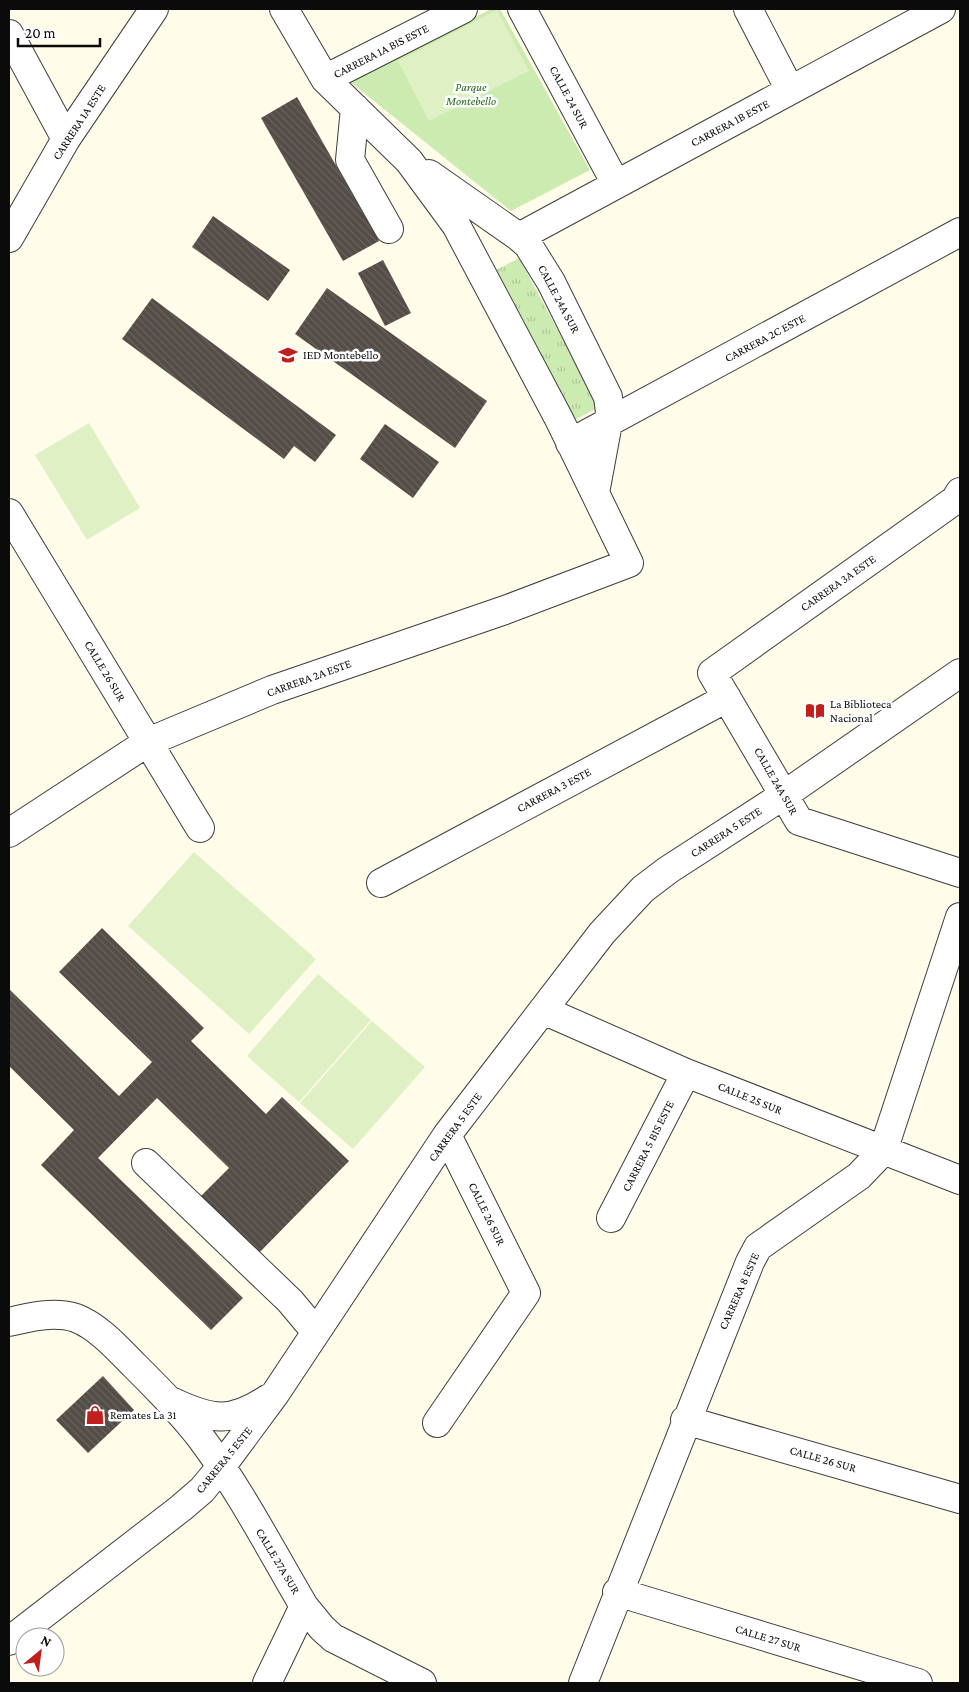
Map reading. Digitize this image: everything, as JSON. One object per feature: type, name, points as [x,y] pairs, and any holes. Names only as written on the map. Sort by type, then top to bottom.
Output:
[{"type":"street","name":"CARRERA 1A ESTE","points":[[9,238],[66,139],[154,9]]},
{"type":"street","name":"CALLE 24A SUR","points":[[284,9],[325,79],[409,161],[442,204],[471,250],[629,563]]},
{"type":"street","name":"CARRERA 1A BIS ESTE","points":[[325,79],[463,9]]},
{"type":"street","name":"CALLE 24 SUR","points":[[522,9],[616,184]]},
{"type":"street","points":[[748,9],[790,90]]},
{"type":"street","name":"CARRERA 1B ESTE","points":[[519,237],[941,9]]},
{"type":"street","points":[[9,34],[66,139]]},
{"type":"street","points":[[355,108],[350,160],[389,229]]},
{"type":"street","name":"CALLE 24A SUR","points":[[409,161],[519,237],[536,257],[551,282],[608,397],[610,412],[595,493]]},
{"type":"street","name":"CARRERA 2C ESTE","points":[[570,443],[960,232]]},
{"type":"street","name":"CARRERA 3A ESTE","points":[[712,673],[959,498]]},
{"type":"street","name":"CALLE 26 SUR","points":[[9,513],[200,828]]},
{"type":"street","name":"CARRERA 2A ESTE","points":[[9,833],[148,742],[272,690],[505,610],[629,563]]},
{"type":"street","name":"CALLE 24A SUR","points":[[712,673],[800,821],[960,873]]},
{"type":"street","name":"CARRERA 5 ESTE","points":[[9,1641],[202,1490],[275,1394],[447,1135],[602,933],[643,889],[688,857],[784,796],[960,673]]},
{"type":"street","name":"CARRERA 3 ESTE","points":[[381,883],[727,698]]},
{"type":"street","name":"CARRERA 8 ESTE","points":[[583,1683],[617,1592],[750,1262],[758,1247],[859,1176],[883,1151],[960,917]]},
{"type":"street","name":"CALLE 25 SUR","points":[[543,1010],[686,1073],[960,1180]]},
{"type":"street","name":"CARRERA 5 BIS ESTE","points":[[611,1218],[686,1073]]},
{"type":"street","name":"CALLE 26 SUR","points":[[437,1423],[526,1293],[447,1135]]},
{"type":"street","points":[[146,1163],[290,1301],[316,1332]]},
{"type":"street","name":"CALLE 27A SUR","points":[[9,1322],[51,1315],[75,1318],[88,1325],[117,1348],[169,1400],[201,1438],[304,1606],[322,1628],[333,1638],[422,1683]]},
{"type":"street","name":"CALLE 27A SUR","points":[[169,1400],[205,1415],[222,1418],[240,1415],[275,1394]]},
{"type":"street","name":"CALLE 26 SUR","points":[[686,1420],[960,1499]]},
{"type":"street","name":"CALLE 27 SUR","points":[[617,1592],[918,1683]]},
{"type":"street","points":[[267,1683],[304,1606]]},
{"type":"green space","name":"Parque Montebello","points":[[491,9],[500,9],[590,170],[511,211],[349,81]]},
{"type":"green space","points":[[497,10],[529,71],[429,121],[398,61]]},
{"type":"green space","points":[[519,258],[599,407],[573,421],[492,272]]},
{"type":"green space","points":[[89,423],[140,508],[87,540],[35,455]]},
{"type":"green space","points":[[194,852],[316,959],[249,1034],[128,926]]},
{"type":"green space","points":[[318,974],[371,1020],[299,1102],[247,1056]]},
{"type":"green space","points":[[372,1021],[425,1067],[353,1149],[300,1103]]},
{"type":"building","points":[[297,97],[379,241],[343,261],[261,118]]},
{"type":"building","points":[[213,216],[290,270],[268,301],[192,247]]},
{"type":"building","points":[[383,260],[411,313],[385,326],[358,273]]},
{"type":"building","points":[[327,288],[487,401],[455,448],[295,334]]},
{"type":"building","points":[[152,298],[336,435],[315,462],[294,446],[284,459],[122,339]]},
{"type":"building","points":[[385,424],[439,462],[413,498],[360,459]]},
{"type":"building","points":[[102,928],[204,1028],[191,1041],[266,1114],[282,1097],[349,1161],[259,1253],[201,1196],[229,1168],[157,1098],[98,1158],[243,1298],[211,1330],[41,1165],[74,1130],[9,1066],[9,989],[119,1096],[152,1062],[59,972]]},
{"type":"building","name":"Remates La 31","points":[[103,1376],[134,1410],[88,1453],[56,1420]]},
{"type":"place","name":"IED Montebello","points":[[288,355]]},
{"type":"place","name":"La Biblioteca Nacional","points":[[815,711]]},
{"type":"place","name":"Remates La 31","points":[[95,1415]]}]
